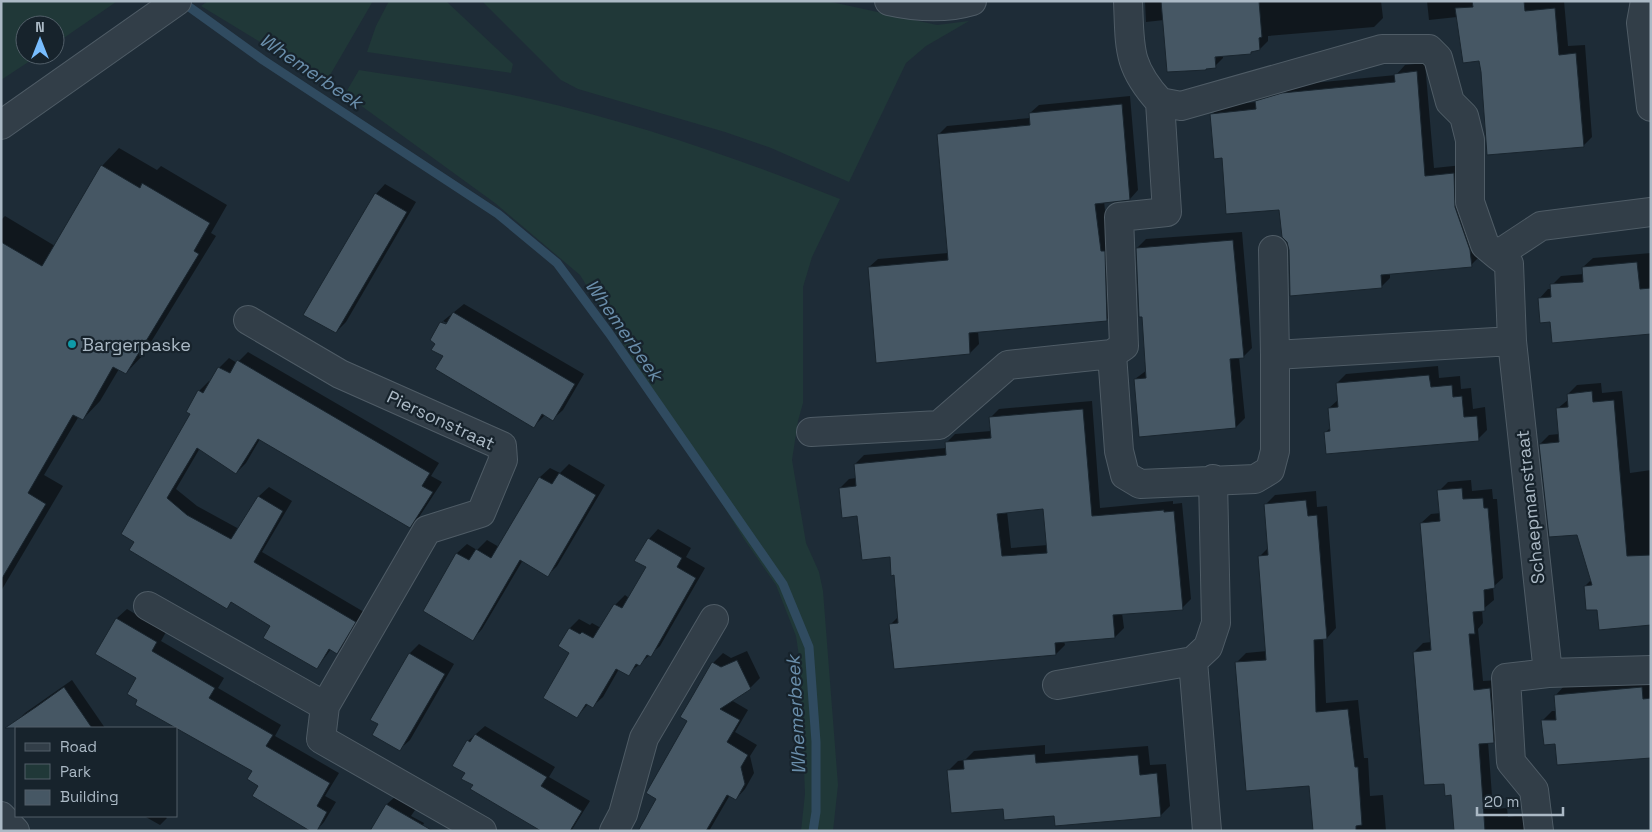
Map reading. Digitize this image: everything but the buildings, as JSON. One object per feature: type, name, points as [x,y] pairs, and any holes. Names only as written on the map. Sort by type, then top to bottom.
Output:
[{"type":"street","points":[[1,125],[177,1]]},
{"type":"street","points":[[889,1],[909,6],[956,6],[972,1]]},
{"type":"street","points":[[811,432],[939,425],[1008,365],[1112,354],[1124,346],[1119,217],[1167,212],[1160,102],[1142,82],[1131,54],[1128,1]]},
{"type":"street","points":[[1645,1],[1640,23],[1651,107]]},
{"type":"street","name":"Schaepmanstraat","points":[[1160,102],[1181,106],[1382,49],[1429,49],[1438,58],[1450,102],[1464,116],[1470,140],[1470,202],[1485,245],[1509,264],[1512,341],[1548,673]]},
{"type":"street","points":[[1497,255],[1541,226],[1651,212]]},
{"type":"street","points":[[1112,354],[1119,451],[1125,475],[1140,484],[1213,479],[1255,479],[1270,470],[1276,451],[1276,355],[1272,250]]},
{"type":"street","name":"Piersonstraat","points":[[248,320],[340,374],[502,446],[503,460],[481,513],[427,530],[325,706],[322,739],[474,829]]},
{"type":"street","points":[[1276,355],[1512,341]]},
{"type":"street","points":[[1057,685],[1193,661],[1208,647],[1216,623],[1213,479]]},
{"type":"street","points":[[148,606],[325,706]]},
{"type":"street","points":[[614,831],[623,814],[644,738],[714,619]]},
{"type":"street","points":[[1193,661],[1207,831]]},
{"type":"street","points":[[1539,831],[1534,790],[1512,762],[1506,678],[1548,673],[1651,670]]},
{"type":"street","points":[[1,816],[15,831]]},
{"type":"green space","points":[[1,1],[116,2],[65,37],[65,15],[15,15],[15,65],[24,65],[1,80]]},
{"type":"green space","points":[[208,1],[373,1],[326,82],[201,6]]},
{"type":"green space","points":[[389,1],[446,1],[513,64],[511,73],[367,52],[376,26]]},
{"type":"green space","points":[[482,1],[827,1],[937,25],[969,21],[926,46],[906,63],[849,182],[771,148],[725,132],[578,89],[561,80]]},
{"type":"green space","points":[[359,70],[488,90],[610,119],[687,143],[840,199],[812,257],[803,287],[803,403],[792,460],[806,543],[819,572],[823,591],[838,785],[833,831],[801,831],[805,794],[800,663],[796,636],[776,585],[744,539],[580,275],[495,203],[345,94]]},
{"type":"waterway","name":"Whemerbeek","points":[[181,1],[263,60],[498,214],[557,263],[609,333],[783,584],[809,647],[816,742],[816,812],[813,831]]},
{"type":"place","name":"Bargerpaske","points":[[72,344]]}]
